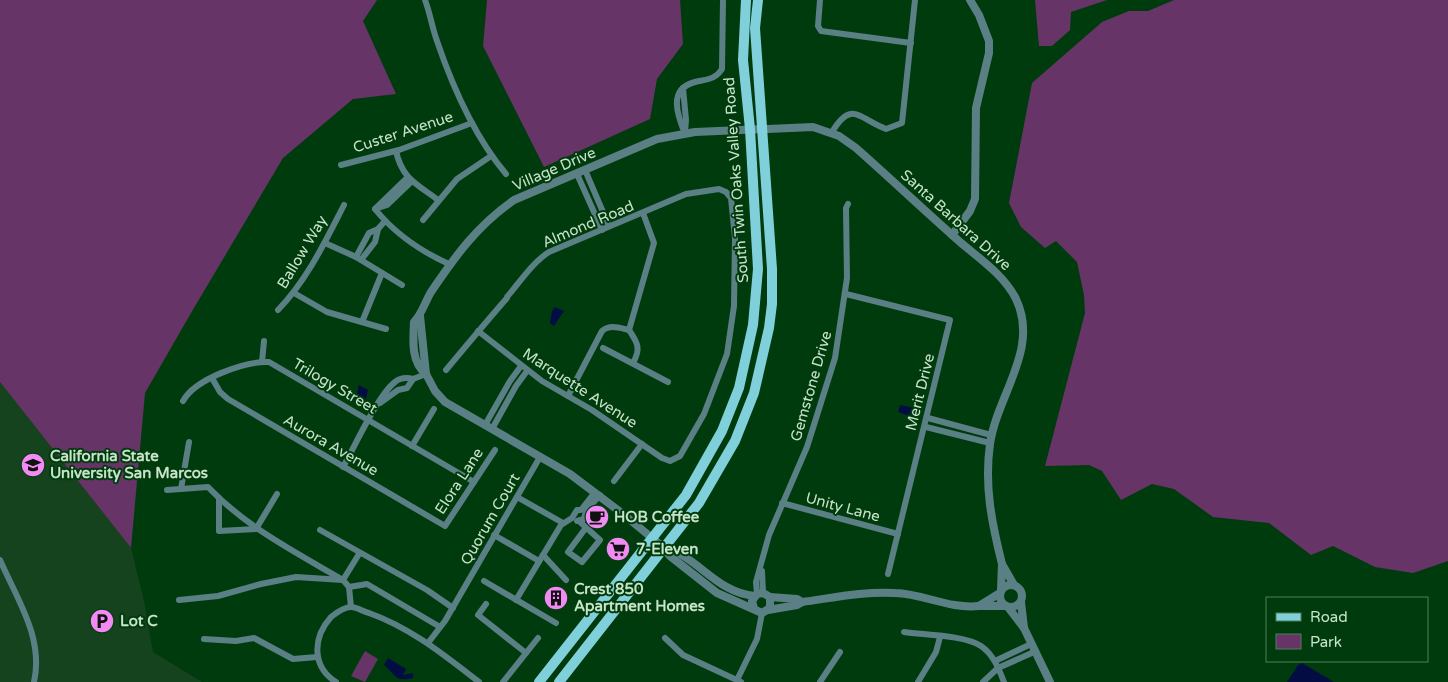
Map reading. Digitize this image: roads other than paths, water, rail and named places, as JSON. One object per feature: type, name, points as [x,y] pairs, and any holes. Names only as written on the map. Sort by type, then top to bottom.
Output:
[{"type":"main road","name":"South Twin Oaks Valley Road","points":[[539,682],[651,537],[686,495],[722,431],[739,388],[749,352],[756,305],[758,269],[750,128],[743,60],[746,0]]},
{"type":"main road","name":"South Twin Oaks Valley Road","points":[[558,682],[663,546],[699,503],[735,441],[754,393],[764,355],[772,304],[772,269],[764,128],[755,28],[758,0]]},
{"type":"street","points":[[425,0],[436,40],[472,123],[491,156],[506,174]]},
{"type":"street","points":[[685,134],[676,107],[676,99],[683,88],[695,82],[706,81],[718,75],[722,69],[723,0]]},
{"type":"street","points":[[820,0],[819,30],[824,33],[911,43]]},
{"type":"street","points":[[832,132],[842,116],[848,113],[856,114],[886,129],[902,123],[915,0]]},
{"type":"street","points":[[952,235],[970,211],[975,199],[976,108],[989,53],[989,41],[986,30],[970,0]]},
{"type":"street","points":[[683,88],[686,120],[685,134]]},
{"type":"street","points":[[676,107],[684,105]]},
{"type":"street","name":"Custer Avenue","points":[[341,164],[396,150],[472,123]]},
{"type":"street","name":"Santa Barbara Drive","points":[[750,128],[802,126],[832,132],[856,148],[1004,280],[1016,299],[1021,313],[1023,329],[1022,348],[991,439],[988,502],[1002,564],[1001,592]]},
{"type":"street","name":"Village Drive","points":[[750,128],[685,134],[657,139],[514,200],[493,214],[474,232],[431,292],[420,316],[414,322],[413,341],[417,368],[426,374],[435,391],[445,402],[570,474],[663,546],[670,556],[717,593],[738,604],[765,611],[797,605],[802,602],[872,593],[896,593],[947,605],[1007,607]]},
{"type":"street","points":[[396,150],[400,166],[410,179],[438,200]]},
{"type":"street","points":[[424,220],[438,200],[457,179],[491,156]]},
{"type":"street","points":[[585,170],[610,226]]},
{"type":"street","points":[[577,174],[602,230]]},
{"type":"street","points":[[410,179],[375,209],[385,221],[430,256],[451,265]]},
{"type":"street","name":"Almond Road","points":[[446,370],[541,257],[686,194],[719,189],[726,192],[732,198],[735,238],[734,306],[727,354],[704,414],[680,456],[670,461]]},
{"type":"street","name":"Gemstone Drive","points":[[761,595],[762,567],[769,535],[808,448],[835,358],[846,294],[846,208],[848,204]]},
{"type":"street","name":"Ballow Way","points":[[278,310],[294,292],[325,243],[344,205]]},
{"type":"street","points":[[633,363],[639,352],[639,347],[630,330],[654,243],[643,213]]},
{"type":"street","points":[[358,259],[363,243],[369,233],[378,229],[385,221]]},
{"type":"street","points":[[358,259],[375,242],[378,229]]},
{"type":"street","points":[[325,243],[358,259],[402,285]]},
{"type":"street","points":[[363,243],[370,247]]},
{"type":"street","points":[[362,322],[382,273]]},
{"type":"street","points":[[294,292],[327,312],[386,329]]},
{"type":"street","name":"Merit Drive","points":[[846,294],[950,320],[926,427],[912,470],[888,574]]},
{"type":"street","points":[[568,396],[602,331],[606,327],[614,326],[630,330]]},
{"type":"street","name":"Marquette Avenue","points":[[478,331],[524,369],[670,461]]},
{"type":"street","points":[[184,401],[188,393],[212,378],[255,361],[262,362],[264,340]]},
{"type":"street","points":[[603,348],[668,382]]},
{"type":"street","name":"Trilogy Street","points":[[262,362],[269,362],[474,482]]},
{"type":"street","points":[[488,427],[516,386],[524,369]]},
{"type":"street","points":[[380,403],[398,390],[407,388],[413,380],[426,374]]},
{"type":"street","name":"Aurora Avenue","points":[[212,378],[220,392],[228,399],[445,526]]},
{"type":"street","points":[[343,467],[380,403],[381,398],[396,380],[408,378],[413,380]]},
{"type":"street","points":[[393,384],[398,390]]},
{"type":"street","points":[[412,446],[434,409]]},
{"type":"street","points":[[928,418],[991,439]]},
{"type":"street","points":[[943,431],[945,423]]},
{"type":"street","points":[[926,427],[991,439]]},
{"type":"street","points":[[181,489],[189,442]]},
{"type":"street","points":[[614,481],[642,444]]},
{"type":"street","name":"Elora Lane","points":[[445,526],[495,450]]},
{"type":"street","name":"Quorum Court","points":[[428,643],[453,608],[540,457]]},
{"type":"street","points":[[167,490],[208,486],[219,498],[256,529],[343,580],[349,587],[351,607]]},
{"type":"street","points":[[256,529],[277,494]]},
{"type":"street","points":[[516,600],[563,523],[572,518],[577,510],[581,510],[598,494]]},
{"type":"street","points":[[580,522],[584,519],[586,511],[598,494]]},
{"type":"street","points":[[517,497],[563,523]]},
{"type":"street","points":[[219,498],[219,530],[256,529]]},
{"type":"street","name":"Unity Lane","points":[[782,503],[898,534]]},
{"type":"street","points":[[572,518],[580,522],[585,529],[600,540],[582,562],[568,552],[585,529]]},
{"type":"street","points":[[320,530],[359,554],[427,590],[453,608]]},
{"type":"street","points":[[494,535],[541,558],[566,580]]},
{"type":"street","name":"Village Drive","points":[[663,546],[675,550],[728,590],[738,594],[796,599],[802,602]]},
{"type":"street","points":[[343,580],[359,554]]},
{"type":"street","points":[[0,560],[28,622],[34,641],[37,656],[34,682]]},
{"type":"street","name":"Santa Barbara Drive","points":[[1002,564],[1014,585]]},
{"type":"street","points":[[179,600],[218,596],[260,584],[296,577],[343,580]]},
{"type":"street","points":[[484,581],[556,623]]},
{"type":"street","points":[[349,587],[368,584],[440,627]]},
{"type":"street","points":[[979,606],[1007,586],[1014,585],[1021,593],[1020,602],[1024,628],[1050,682]]},
{"type":"street","points":[[1001,592],[1001,602],[1024,628]]},
{"type":"street","points":[[665,638],[683,655],[739,681],[757,639],[765,611],[772,603],[761,595],[752,603],[754,608]]},
{"type":"street","points":[[1007,607],[1015,607],[1020,602]]},
{"type":"street","points":[[486,604],[478,615],[526,653]]},
{"type":"street","points":[[336,682],[320,664],[317,657],[316,644],[324,625],[336,612],[351,607],[384,619],[428,643],[478,682]]},
{"type":"street","points":[[904,632],[966,640],[981,646],[995,661],[1004,682]]},
{"type":"street","points":[[918,682],[936,652],[940,637]]},
{"type":"street","points":[[204,639],[236,641],[254,638],[293,659],[317,657]]},
{"type":"street","points":[[504,682],[538,638]]},
{"type":"street","points":[[995,661],[1032,648]]},
{"type":"street","points":[[982,682],[998,668],[1032,648]]},
{"type":"street","points":[[820,682],[840,652]]},
{"type":"street","points":[[1008,655],[1011,662]]},
{"type":"place","name":"California State University San Marcos","points":[[33,465]]},
{"type":"place","name":"HOB Coffee","points":[[597,517]]},
{"type":"place","name":"7-Eleven","points":[[618,549]]},
{"type":"place","name":"Crest 850 Apartment Homes","points":[[556,598]]},
{"type":"place","name":"Lot C","points":[[102,621]]}]
